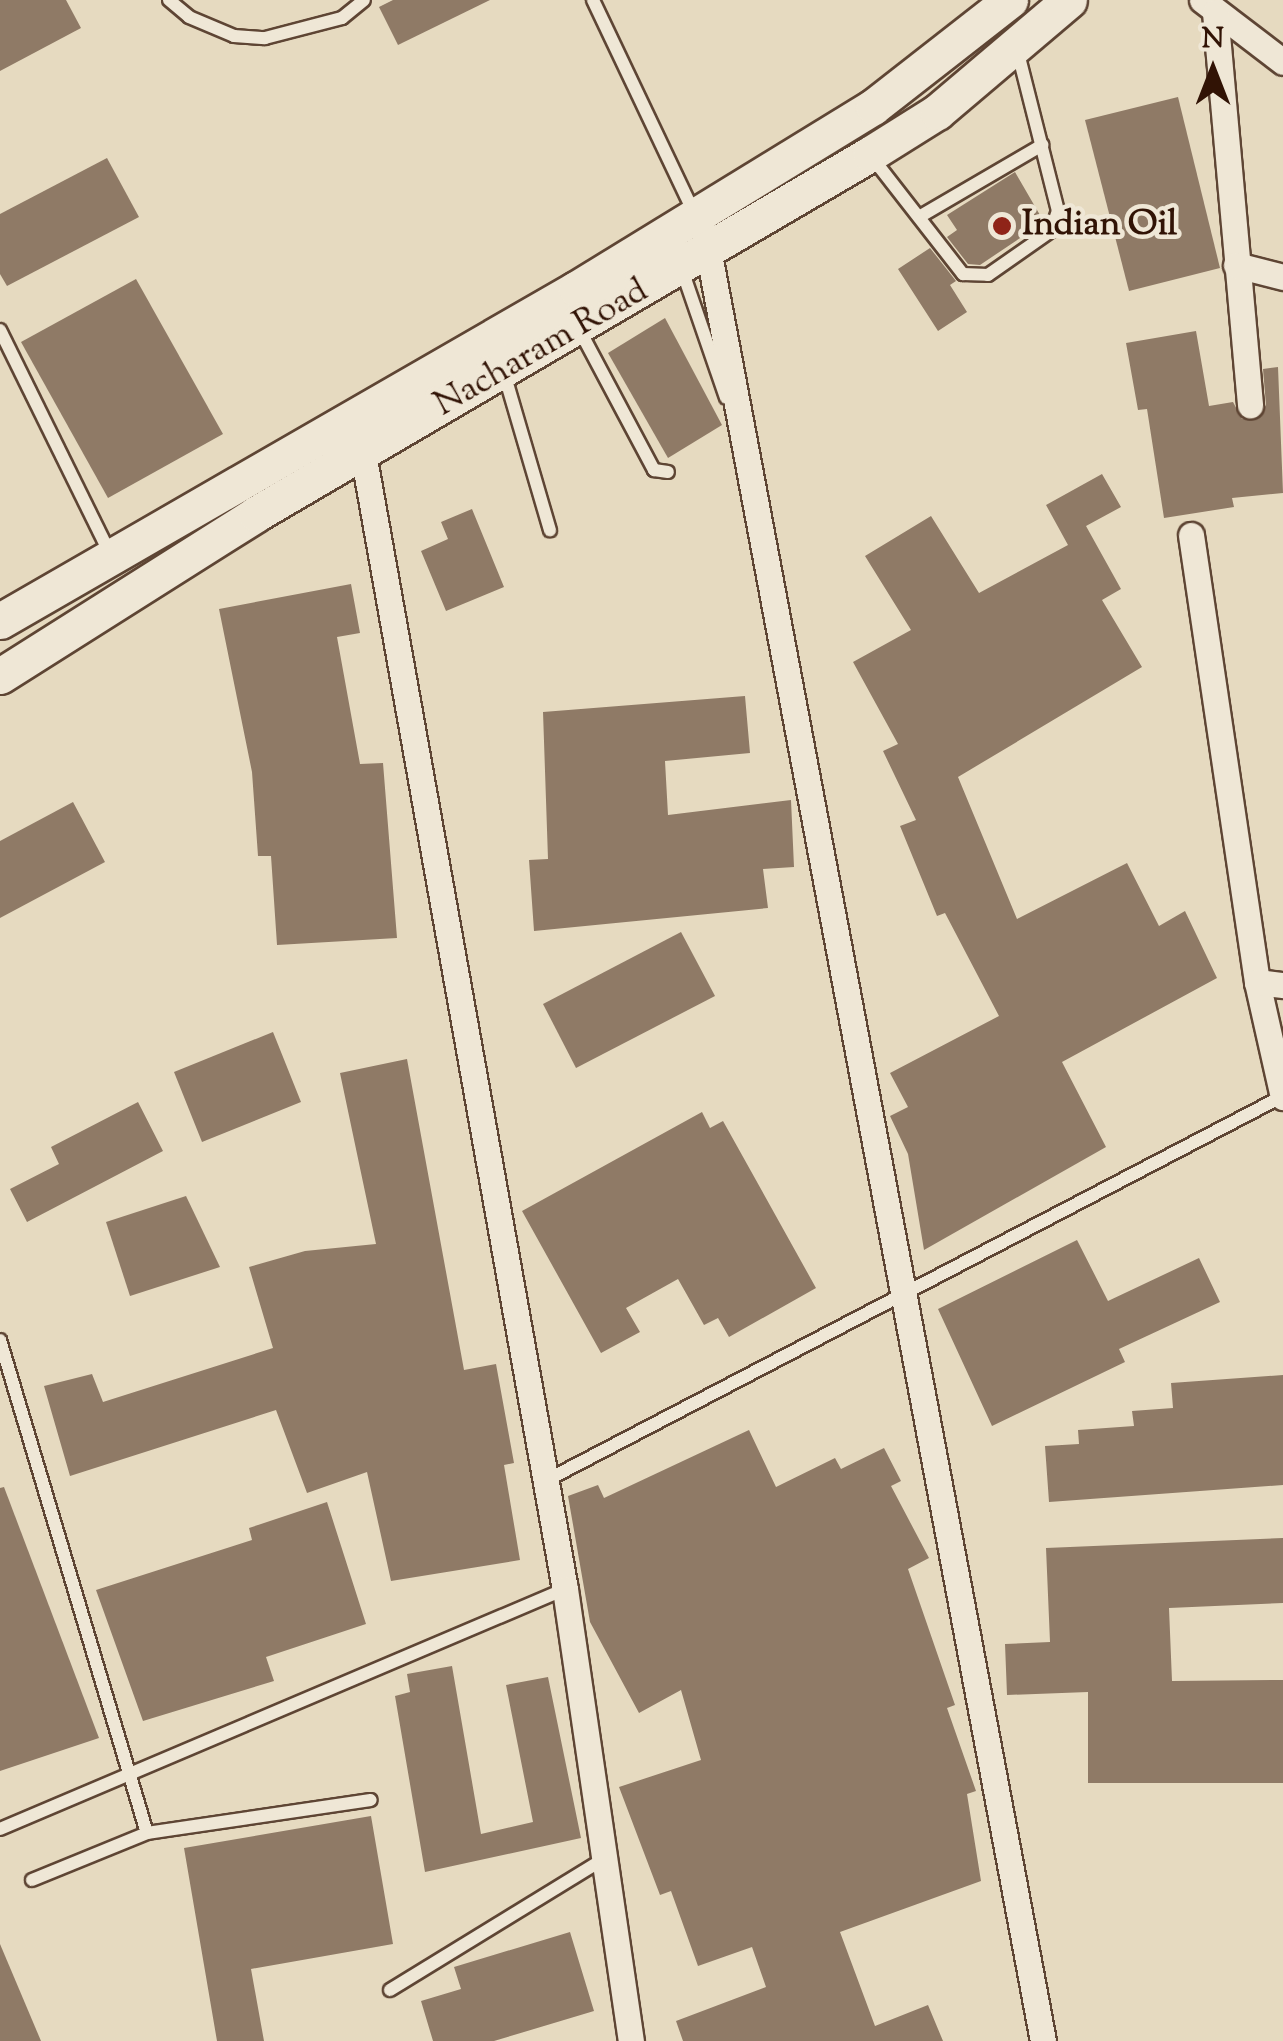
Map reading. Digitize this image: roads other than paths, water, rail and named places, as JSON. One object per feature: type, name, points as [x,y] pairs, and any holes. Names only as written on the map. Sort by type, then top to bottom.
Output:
[{"type":"main road","name":"Nacharam Road","points":[[0,621],[576,289],[694,213],[874,107],[1010,0]]},
{"type":"main road","name":"Nacharam Road","points":[[0,676],[363,453],[580,329],[937,112],[1069,0]]},
{"type":"street","points":[[1208,6],[1283,62]]},
{"type":"street","points":[[1208,6],[1250,405]]},
{"type":"street","points":[[694,213],[712,248],[1043,2041]]},
{"type":"street","points":[[1236,265],[1283,277]]},
{"type":"street","points":[[363,453],[565,1589],[631,2041]]},
{"type":"street","points":[[1191,534],[1270,983],[1283,1096]]},
{"type":"lane","points":[[169,0],[189,17],[234,36],[265,38],[342,18],[364,0]]},
{"type":"lane","points":[[593,0],[694,213]]},
{"type":"lane","points":[[870,154],[962,274],[988,275],[1051,231],[1058,211],[1016,46]]},
{"type":"lane","points":[[919,217],[1042,145]]},
{"type":"lane","points":[[681,268],[734,422],[730,430]]},
{"type":"lane","points":[[580,329],[654,470],[668,472]]},
{"type":"lane","points":[[0,330],[111,556]]},
{"type":"lane","points":[[504,373],[550,530]]},
{"type":"lane","points":[[545,1481],[1283,1096]]},
{"type":"lane","points":[[0,1340],[124,1772],[147,1833]]},
{"type":"lane","points":[[0,1829],[124,1772],[565,1589]]},
{"type":"lane","points":[[32,1880],[147,1833],[371,1800]]},
{"type":"lane","points":[[390,1990],[604,1858]]},
{"type":"place","name":"Indian Oil","points":[[1002,226]]}]
